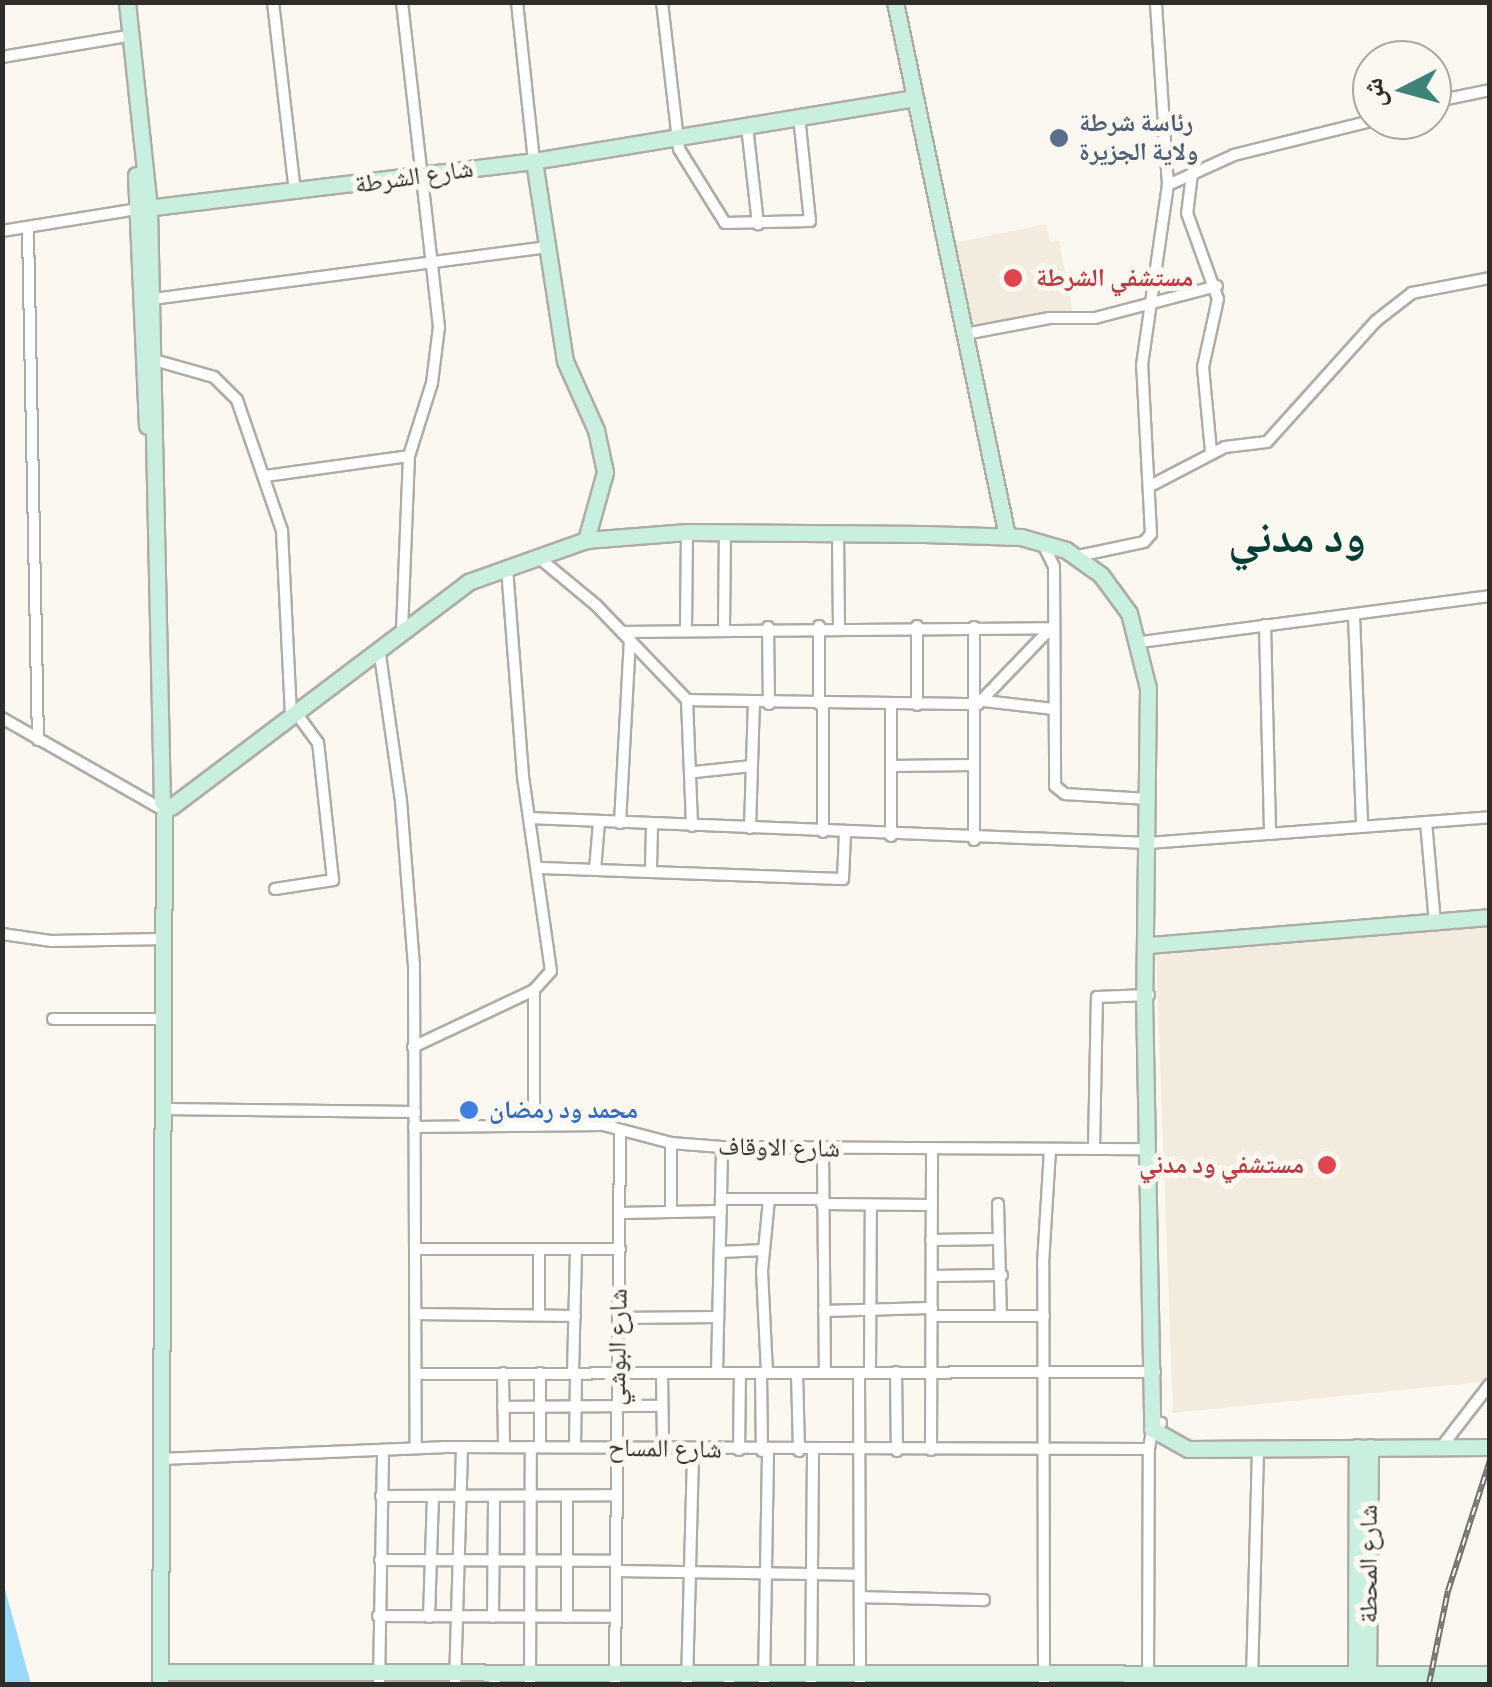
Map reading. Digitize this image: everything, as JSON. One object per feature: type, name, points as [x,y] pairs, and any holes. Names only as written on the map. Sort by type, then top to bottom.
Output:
[{"type":"main road","points":[[117,2],[144,208],[144,394],[152,440]]},
{"type":"main road","points":[[127,2],[153,299],[152,440],[164,808],[160,1680],[1254,1681],[1490,1674]]},
{"type":"main road","points":[[895,2],[1007,536]]},
{"type":"main road","name":"شارع الشرطة","points":[[144,208],[422,176],[915,98]]},
{"type":"main road","points":[[534,160],[565,361],[596,430],[605,472],[586,540]]},
{"type":"main road","points":[[164,808],[468,582],[586,540],[687,532],[1007,536],[1041,542],[1078,556],[1120,598],[1141,642],[1149,799],[1146,1148],[1150,1209]]},
{"type":"main road","points":[[1149,945],[1490,917]]},
{"type":"main road","points":[[1148,991],[1151,1372],[1157,1426],[1180,1448],[1258,1451],[1490,1447]]},
{"type":"main road","points":[[1157,1426],[1174,1435],[1198,1440],[1363,1448]]},
{"type":"main road","name":"شارع المحطة","points":[[1362,1679],[1363,1448]]},
{"type":"main road","points":[[455,1678],[494,1682],[530,1679]]},
{"type":"main road","points":[[687,1679],[729,1683],[764,1680]]},
{"type":"main road","points":[[1394,1684],[1490,1684]]},
{"type":"street","points":[[273,2],[294,193]]},
{"type":"street","points":[[402,2],[439,327],[432,383],[409,456],[402,630]]},
{"type":"street","points":[[517,2],[534,160]]},
{"type":"street","points":[[662,2],[678,137],[724,223],[810,221],[799,117]]},
{"type":"street","points":[[1078,556],[1148,538],[1152,484],[1142,366],[1168,185],[1156,2]]},
{"type":"street","points":[[2,57],[121,38]]},
{"type":"street","points":[[1452,98],[1490,90]]},
{"type":"street","points":[[1168,185],[1256,148],[1352,125]]},
{"type":"street","points":[[746,126],[758,224]]},
{"type":"street","points":[[1192,174],[1188,213],[1217,286],[1218,311],[1203,367],[1212,452]]},
{"type":"street","points":[[2,231],[28,230],[144,208]]},
{"type":"street","points":[[28,230],[38,740]]},
{"type":"street","points":[[153,299],[547,248]]},
{"type":"street","points":[[1152,484],[1212,452],[1267,442],[1376,321],[1412,293],[1490,278]]},
{"type":"street","points":[[964,334],[1152,305],[1217,286]]},
{"type":"street","points":[[154,360],[214,377],[229,388],[265,476],[282,532],[293,713],[318,743],[333,880],[275,890]]},
{"type":"street","points":[[265,476],[409,456]]},
{"type":"street","points":[[686,628],[687,532]]},
{"type":"street","points":[[724,627],[725,532]]},
{"type":"street","points":[[838,533],[839,626]]},
{"type":"street","points":[[1041,542],[1054,567],[1051,628],[1058,792],[1149,799]]},
{"type":"street","points":[[537,557],[626,635],[687,700],[694,772],[692,826]]},
{"type":"street","points":[[414,1047],[534,990],[551,972],[540,868],[529,818],[507,566]]},
{"type":"street","points":[[1141,642],[1490,596]]},
{"type":"street","points":[[1354,614],[1362,827]]},
{"type":"street","points":[[1264,625],[1270,834]]},
{"type":"street","points":[[626,635],[686,628],[768,626],[1051,628]]},
{"type":"street","points":[[768,626],[769,704]]},
{"type":"street","points":[[819,626],[823,832]]},
{"type":"street","points":[[916,705],[917,626]]},
{"type":"street","points":[[974,627],[979,703],[972,765],[974,840]]},
{"type":"street","points":[[979,703],[1051,628]]},
{"type":"street","points":[[620,823],[626,635]]},
{"type":"street","points":[[378,648],[410,894],[416,1448]]},
{"type":"street","points":[[687,700],[769,704],[979,703],[1054,709]]},
{"type":"street","points":[[750,828],[754,703]]},
{"type":"street","points":[[891,704],[892,836]]},
{"type":"street","points":[[2,718],[164,808]]},
{"type":"street","points":[[891,766],[972,765]]},
{"type":"street","points":[[694,772],[752,766]]},
{"type":"street","points":[[529,818],[974,840],[1148,843],[1490,817]]},
{"type":"street","points":[[595,870],[599,822]]},
{"type":"street","points":[[1426,822],[1435,922]]},
{"type":"street","points":[[650,869],[652,824]]},
{"type":"street","points":[[540,868],[844,879],[845,833]]},
{"type":"street","points":[[2,934],[51,940],[164,939]]},
{"type":"street","points":[[534,990],[534,1126]]},
{"type":"street","points":[[1094,1148],[1096,999],[1148,991]]},
{"type":"street","points":[[53,1019],[163,1019]]},
{"type":"street","points":[[163,1110],[414,1112]]},
{"type":"street","name":"شارع الاوقاف","points":[[414,1127],[620,1130],[670,1143],[722,1148],[1146,1148]]},
{"type":"street","name":"شارع البوشي","points":[[614,1679],[620,1130]]},
{"type":"street","points":[[670,1143],[671,1212]]},
{"type":"street","points":[[717,1372],[722,1148]]},
{"type":"street","points":[[1044,1680],[1044,1316],[1050,1149]]},
{"type":"street","points":[[823,1150],[825,1373]]},
{"type":"street","points":[[931,1450],[932,1150]]},
{"type":"street","points":[[620,1213],[671,1212],[769,1199],[930,1205]]},
{"type":"street","points":[[764,1680],[764,1250],[769,1199]]},
{"type":"street","points":[[998,1204],[1001,1315]]},
{"type":"street","points":[[860,1680],[859,1450],[871,1310],[870,1205]]},
{"type":"street","points":[[931,1240],[999,1239]]},
{"type":"street","points":[[539,1249],[539,1315]]},
{"type":"street","points":[[575,1448],[576,1249]]},
{"type":"street","points":[[415,1250],[620,1249]]},
{"type":"street","points":[[720,1252],[764,1250]]},
{"type":"street","points":[[932,1276],[1002,1275]]},
{"type":"street","points":[[824,1311],[1044,1316]]},
{"type":"street","points":[[416,1314],[575,1316]]},
{"type":"street","points":[[618,1318],[718,1317]]},
{"type":"street","points":[[662,1372],[662,1449]]},
{"type":"street","points":[[739,1450],[740,1372]]},
{"type":"street","points":[[896,1372],[897,1450]]},
{"type":"street","points":[[416,1374],[1151,1372]]},
{"type":"street","points":[[502,1373],[504,1447]]},
{"type":"street","points":[[530,1679],[530,1496],[540,1373]]},
{"type":"street","points":[[798,1373],[799,1451]]},
{"type":"street","points":[[1445,1447],[1490,1384]]},
{"type":"street","points":[[502,1407],[662,1406]]},
{"type":"street","points":[[1148,1680],[1149,1449],[1157,1426]]},
{"type":"street","points":[[455,1678],[462,1447]]},
{"type":"street","name":"شارع المساح","points":[[161,1459],[462,1447],[814,1452],[1149,1449]]},
{"type":"street","points":[[379,1678],[383,1450]]},
{"type":"street","points":[[687,1679],[693,1450]]},
{"type":"street","points":[[1254,1681],[1258,1451]]},
{"type":"street","points":[[811,1680],[814,1452]]},
{"type":"street","points":[[381,1496],[616,1495]]},
{"type":"street","points":[[429,1617],[433,1496]]},
{"type":"street","points":[[493,1617],[494,1496]]},
{"type":"street","points":[[567,1496],[567,1617]]},
{"type":"street","points":[[380,1560],[566,1560],[690,1572],[860,1575]]},
{"type":"street","points":[[860,1597],[984,1600]]},
{"type":"street","points":[[378,1616],[615,1617]]},
{"type":"shaded area","name":"مستشفي الشرطة","points":[[1046,224],[1050,242],[1059,241],[1073,313],[971,333],[953,243]]},
{"type":"shaded area","name":"مستشفي ود مدني","points":[[1489,926],[1489,1374],[1482,1382],[1173,1413],[1156,955]]},
{"type":"water","points":[[3,1582],[27,1670],[31,1684],[3,1684]]},
{"type":"railway","points":[[1429,1684],[1448,1591],[1490,1460]]},
{"type":"place","name":"رئاسة شرطة ولاية الجزيرة","points":[[1059,138]]},
{"type":"place","name":"مستشفي الشرطة","points":[[1013,278]]},
{"type":"place","name":"محمد ود رمضان","points":[[469,1110]]},
{"type":"place","name":"مستشفي ود مدني","points":[[1327,1165]]},
{"type":"district","name":"ود مدني","points":[[1297,538]]}]
